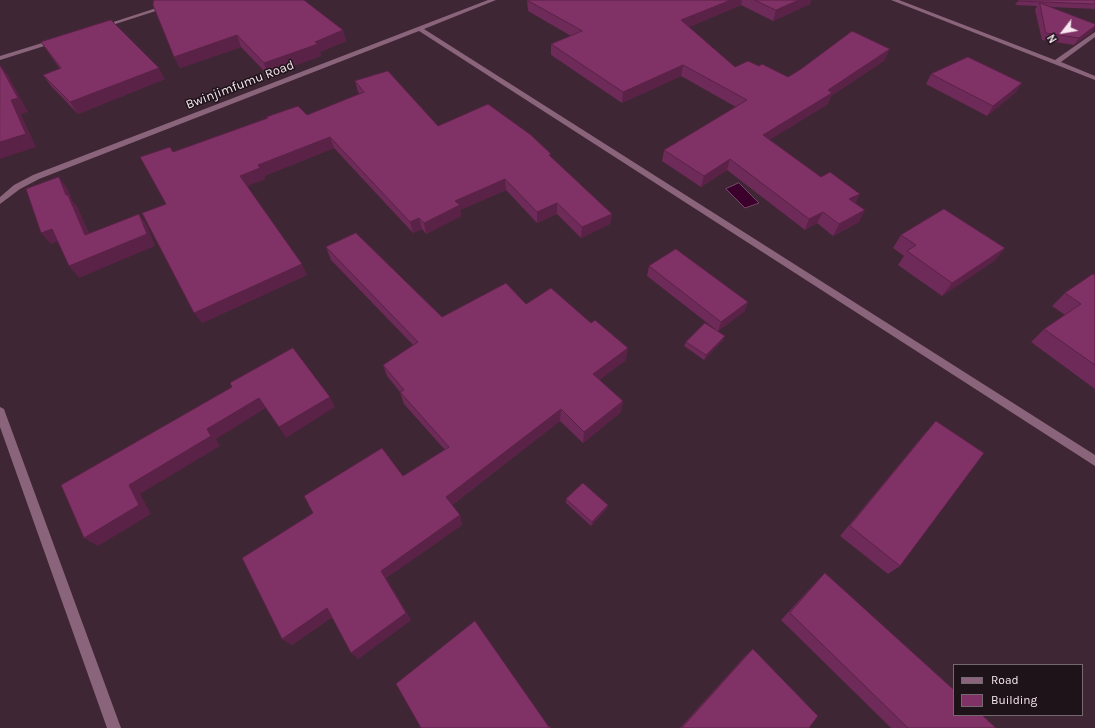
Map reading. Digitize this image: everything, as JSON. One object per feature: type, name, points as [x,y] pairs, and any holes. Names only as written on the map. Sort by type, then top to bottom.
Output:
[{"type":"street","points":[[96,28],[187,0]]},
{"type":"street","name":"Bwinjimfumu Road","points":[[0,201],[17,186],[36,177],[493,0]]},
{"type":"street","points":[[894,0],[1095,78]]},
{"type":"street","points":[[419,28],[1095,461]]},
{"type":"street","points":[[1056,63],[1095,34]]},
{"type":"street","points":[[0,58],[59,40]]},
{"type":"street","points":[[0,412],[114,728]]},
{"type":"shaded area","points":[[739,183],[759,203],[745,208],[726,189]]},
{"type":"building","points":[[154,0],[304,0],[343,30],[315,42],[318,44],[264,63],[237,35],[174,57],[153,5]]},
{"type":"building","points":[[527,0],[731,0],[681,20],[735,67],[748,61],[759,66],[762,64],[788,77],[852,31],[890,49],[828,90],[832,93],[763,135],[821,177],[830,172],[860,194],[849,199],[865,210],[839,224],[823,212],[809,219],[730,159],[704,176],[664,150],[747,100],[683,65],[623,92],[551,44],[582,31]]},
{"type":"building","points":[[755,0],[799,0],[776,10]]},
{"type":"building","points":[[1095,0],[1095,4],[1018,1]]},
{"type":"building","points":[[1040,3],[1095,24],[1095,26],[1079,38],[1046,33]]},
{"type":"building","points":[[111,20],[159,68],[70,102],[43,75],[61,68],[41,42]]},
{"type":"building","points":[[968,57],[1022,83],[993,106],[931,74]]},
{"type":"building","points":[[0,65],[18,98],[11,100],[26,134],[0,142]]},
{"type":"building","points":[[388,71],[438,126],[488,104],[531,135],[551,154],[549,155],[612,214],[582,227],[557,203],[537,212],[505,179],[455,201],[460,205],[424,223],[419,218],[410,222],[330,137],[258,165],[260,168],[240,176],[302,264],[194,313],[142,213],[166,204],[140,157],[170,147],[173,152],[298,106],[307,115],[364,92],[355,81]]},
{"type":"building","points":[[59,177],[85,235],[139,214],[147,234],[69,266],[52,229],[41,233],[26,189]]},
{"type":"building","points":[[944,209],[1005,248],[952,283],[907,251],[916,245],[901,235]]},
{"type":"building","points":[[356,233],[442,317],[506,283],[526,304],[551,288],[591,323],[595,320],[628,348],[593,374],[623,401],[584,432],[561,409],[446,497],[460,515],[381,571],[406,613],[351,653],[327,608],[282,639],[242,558],[313,513],[304,496],[382,448],[403,476],[449,447],[400,392],[404,390],[383,365],[418,342],[326,247]]},
{"type":"building","points":[[676,249],[748,302],[721,322],[649,266]]},
{"type":"building","points":[[1093,274],[1095,275],[1095,365],[1044,329],[1081,304],[1065,293]]},
{"type":"building","points":[[705,323],[725,336],[706,355],[686,342]]},
{"type":"building","points":[[293,348],[330,397],[279,427],[259,398],[207,429],[211,436],[129,485],[139,505],[84,538],[61,485],[232,387],[230,383]]},
{"type":"building","points":[[936,421],[984,453],[900,566],[850,526]]},
{"type":"building","points":[[583,483],[608,505],[592,522],[566,499]]},
{"type":"building","points":[[825,573],[953,689],[953,716],[983,716],[996,728],[908,728],[790,613]]},
{"type":"building","points":[[475,621],[551,728],[421,728],[396,684]]},
{"type":"building","points":[[753,649],[818,716],[809,728],[682,728]]}]
